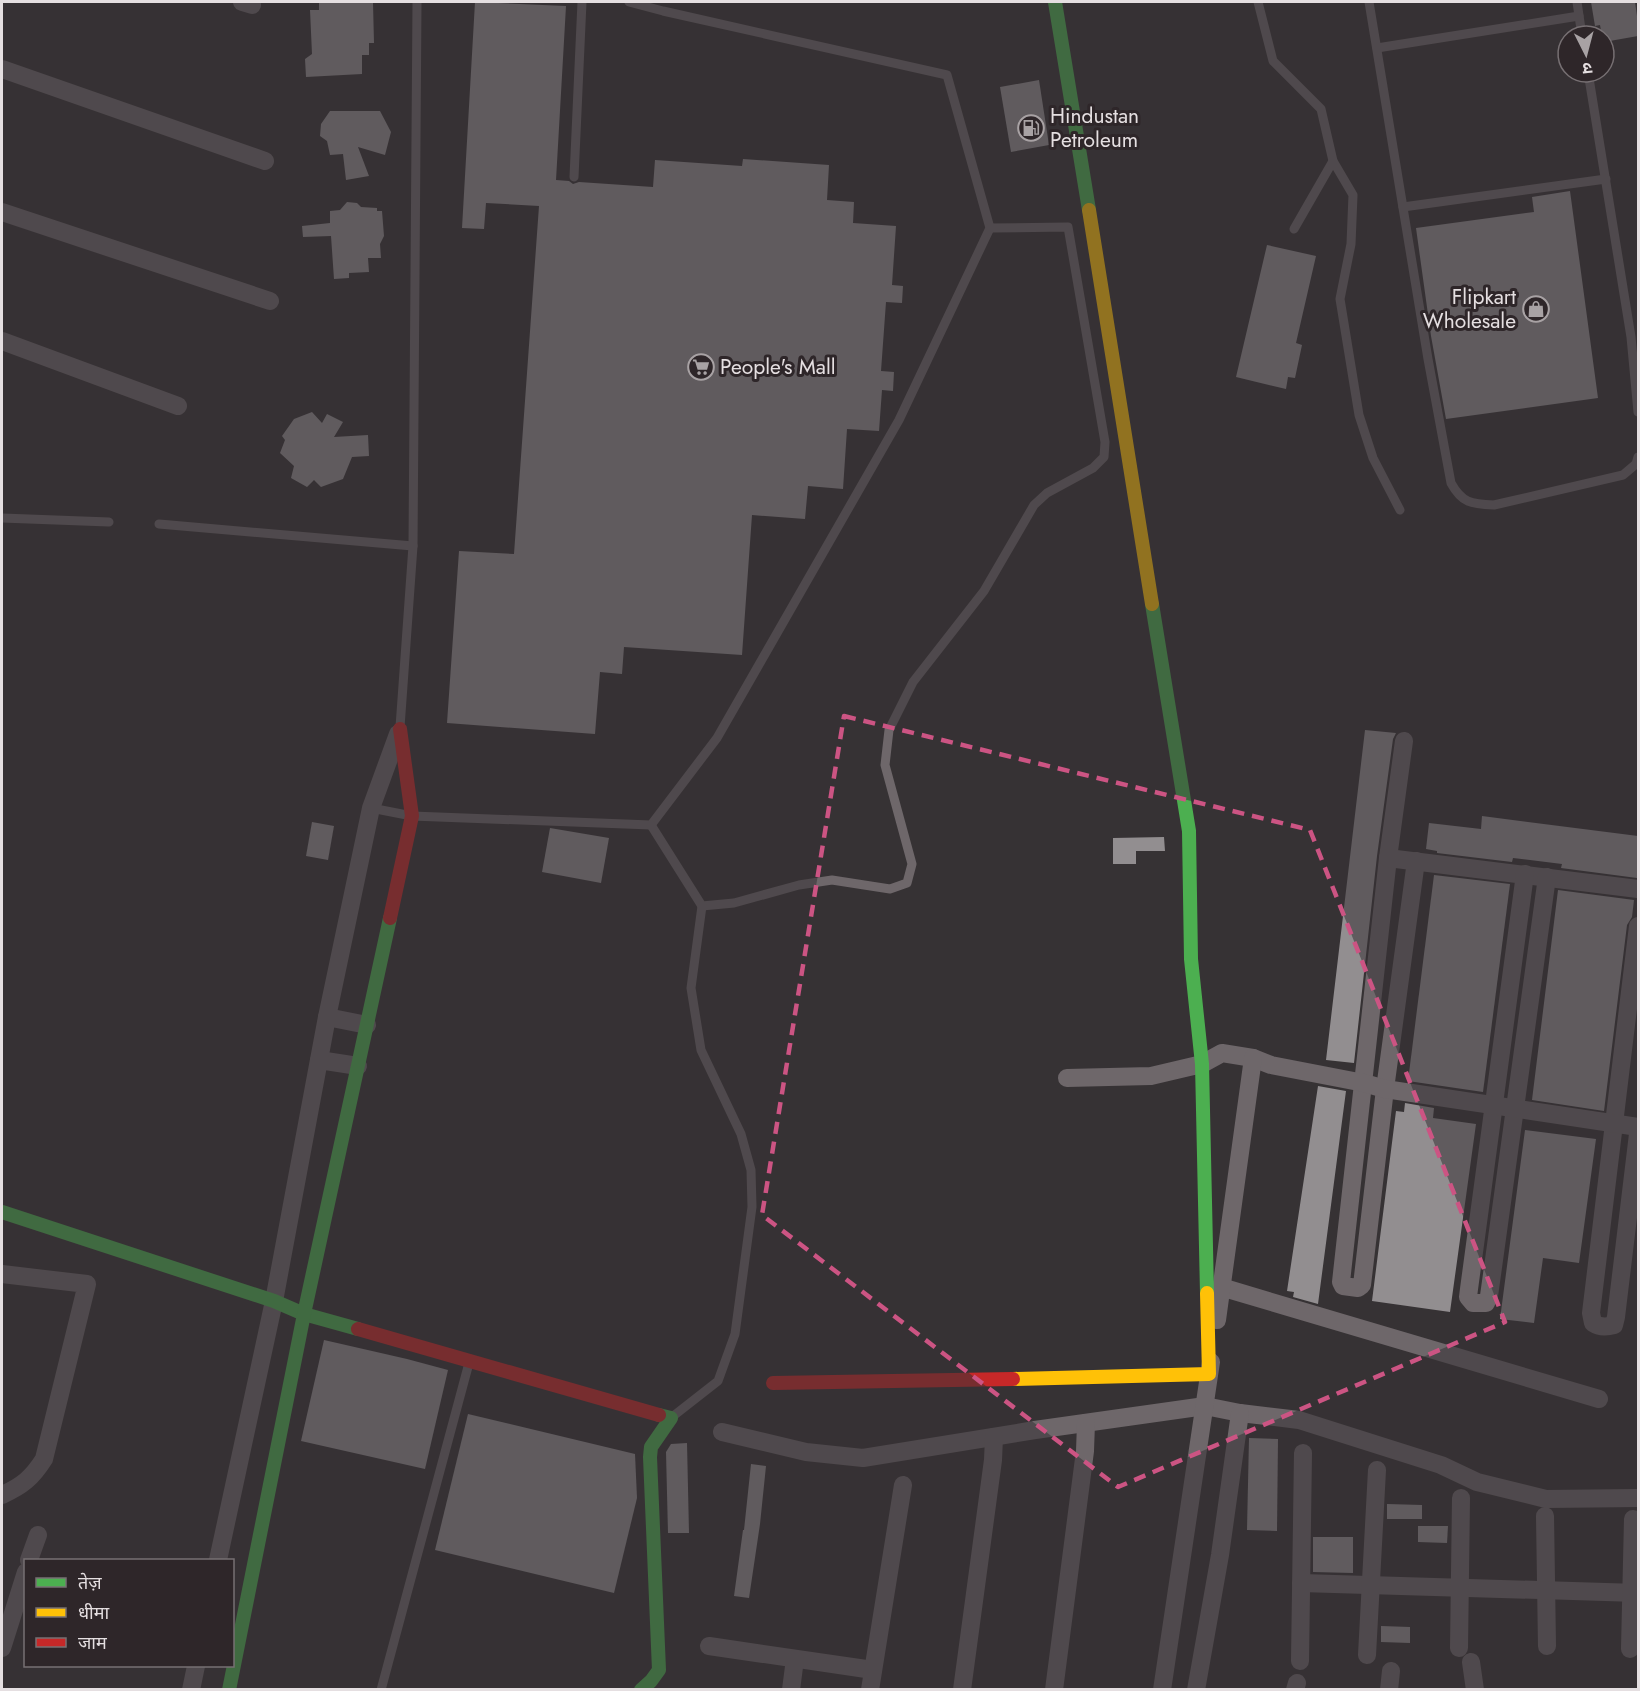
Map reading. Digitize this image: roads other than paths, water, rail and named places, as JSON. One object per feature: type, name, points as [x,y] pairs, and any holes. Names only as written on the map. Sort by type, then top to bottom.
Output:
[{"type":"street","points":[[1055,2],[1189,831],[1191,959],[1202,1064],[1209,1374]]},
{"type":"street","points":[[2,69],[265,161]]},
{"type":"street","points":[[2,212],[270,301]]},
{"type":"street","points":[[2,340],[178,406]]},
{"type":"street","points":[[218,1559],[274,1301],[327,1017],[371,808],[400,729]]},
{"type":"street","points":[[234,1664],[304,1314],[412,816],[400,729]]},
{"type":"street","points":[[1404,741],[1388,858],[1341,1282],[1343,1287],[1347,1288],[1358,1288],[1362,1285],[1385,1089],[1416,861]]},
{"type":"street","points":[[1388,858],[1638,889]]},
{"type":"street","points":[[1525,874],[1468,1297],[1473,1303],[1486,1303],[1490,1296],[1547,877]]},
{"type":"street","points":[[1638,926],[1591,1313],[1593,1323],[1597,1326],[1614,1325],[1616,1317],[1638,1134]]},
{"type":"street","points":[[327,1017],[367,1025]]},
{"type":"street","points":[[1067,1078],[1151,1076],[1202,1064],[1222,1053],[1253,1058],[1271,1065],[1385,1089],[1638,1127]]},
{"type":"street","points":[[1162,1689],[1205,1406],[1253,1058]]},
{"type":"street","points":[[319,1060],[358,1066]]},
{"type":"street","points":[[2,1212],[274,1301],[304,1314],[671,1418],[651,1447],[659,1670],[641,1689]]},
{"type":"street","points":[[2,1274],[87,1284],[44,1459],[34,1474],[18,1488],[2,1495]]},
{"type":"street","points":[[1221,1287],[1599,1399]]},
{"type":"street","points":[[773,1383],[1209,1374]]},
{"type":"street","points":[[722,1432],[806,1452],[863,1458],[1205,1406],[1299,1420],[1441,1465],[1477,1482],[1546,1499],[1638,1498]]},
{"type":"street","points":[[1196,1689],[1220,1555],[1240,1413]]},
{"type":"street","points":[[1054,1689],[1085,1451],[1086,1423]]},
{"type":"street","points":[[962,1689],[993,1460],[994,1437]]},
{"type":"street","points":[[1300,1661],[1303,1453]]},
{"type":"street","points":[[1367,1655],[1377,1470]]},
{"type":"street","points":[[870,1689],[903,1485]]},
{"type":"street","points":[[1461,1498],[1460,1587],[1465,1655],[1475,1689]]},
{"type":"street","points":[[1545,1516],[1547,1646]]},
{"type":"street","points":[[1630,1649],[1635,1593],[1633,1519]]},
{"type":"street","points":[[29,1559],[38,1535]]},
{"type":"street","points":[[2,1648],[5,1625],[24,1577]]},
{"type":"street","points":[[1301,1583],[1635,1593]]},
{"type":"street","points":[[709,1646],[873,1670]]},
{"type":"street","points":[[791,1689],[795,1659]]},
{"type":"street","points":[[191,1689],[196,1667]]},
{"type":"street","points":[[229,1689],[233,1667]]},
{"type":"street","points":[[1389,1689],[1391,1671]]},
{"type":"lane","points":[[400,729],[413,546],[417,2]]},
{"type":"lane","points":[[574,177],[582,2]]},
{"type":"lane","points":[[629,2],[947,75],[990,228],[899,420],[717,738],[651,825]]},
{"type":"lane","points":[[1258,2],[1273,61],[1321,109],[1333,161],[1353,195],[1351,244],[1340,299],[1359,415],[1373,458],[1400,510]]},
{"type":"lane","points":[[1369,2],[1450,483],[1458,496],[1475,504],[1494,505],[1623,475],[1636,464],[1638,457]]},
{"type":"lane","points":[[1577,2],[1580,24]]},
{"type":"lane","points":[[1377,48],[1579,15]]},
{"type":"lane","points":[[1590,84],[1631,337],[1638,412]]},
{"type":"lane","points":[[1294,229],[1333,161]]},
{"type":"lane","points":[[1403,207],[1605,179]]},
{"type":"lane","points":[[702,906],[734,903],[799,885],[832,880],[890,889],[908,883],[912,864],[885,765],[890,730],[912,682],[984,591],[1034,505],[1047,493],[1093,468],[1104,457],[1105,442],[1068,227],[990,228]]},
{"type":"lane","points":[[2,518],[109,522]]},
{"type":"lane","points":[[159,524],[413,546]]},
{"type":"lane","points":[[371,808],[412,816],[651,825]]},
{"type":"lane","points":[[651,825],[702,906],[691,988],[701,1050],[741,1134],[750,1170],[752,1207],[735,1334],[718,1381],[671,1418]]},
{"type":"lane","points":[[381,1689],[470,1361]]},
{"type":"place","name":"Hindustan Petroleum","points":[[1031,128]]},
{"type":"place","name":"Flipkart Wholesale","points":[[1536,309]]},
{"type":"place","name":"People's Mall","points":[[701,367]]}]
